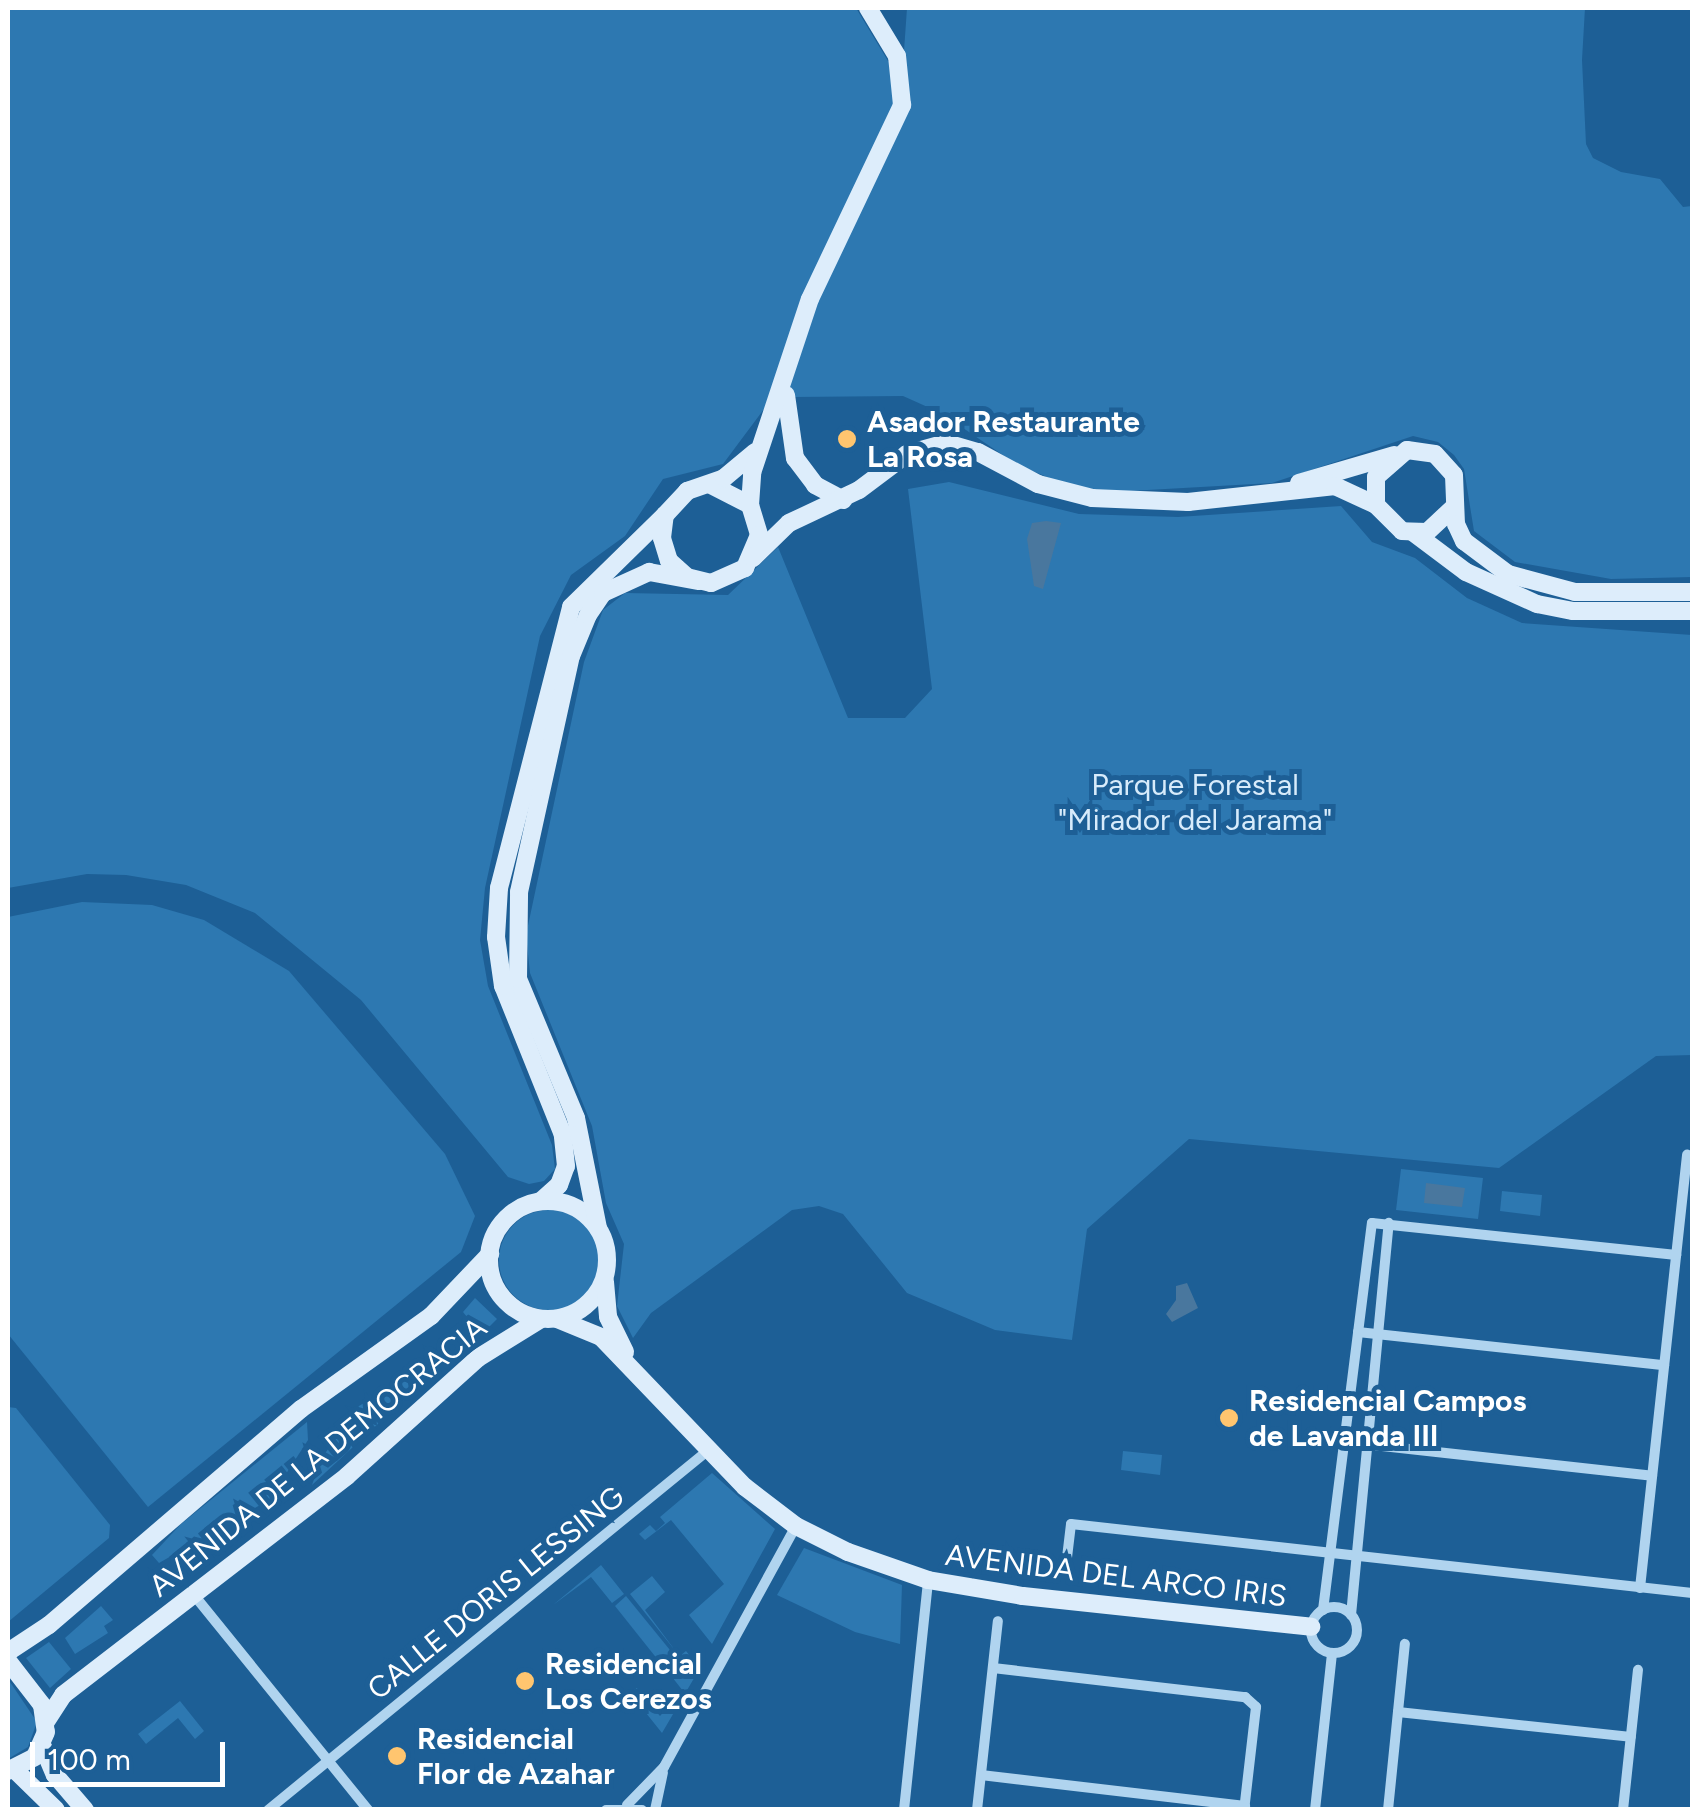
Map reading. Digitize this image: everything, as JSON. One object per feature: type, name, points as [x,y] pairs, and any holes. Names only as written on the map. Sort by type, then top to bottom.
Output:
[{"type":"main road","points":[[753,558],[759,535],[750,482],[827,255],[902,105],[897,56],[868,8]]},
{"type":"main road","points":[[788,368],[787,426],[795,458],[816,486],[843,500]]},
{"type":"main road","points":[[767,436],[738,470],[711,485],[686,491],[621,560],[582,590],[562,628],[500,888],[496,938],[504,986],[563,1136],[566,1166],[559,1185],[541,1201],[504,1220],[490,1254],[497,1290],[524,1314],[549,1319],[587,1306],[605,1277],[576,1118],[518,979],[514,933],[571,656],[588,615],[603,593],[649,572],[699,582],[735,576],[780,528],[843,500],[907,454],[946,444],[978,452],[1038,484],[1092,498],[1188,502],[1335,486],[1376,505],[1391,525],[1414,533],[1466,572],[1537,604],[1573,611],[1692,611]]},
{"type":"main road","points":[[1266,494],[1422,450],[1446,463],[1458,489],[1454,507],[1438,526],[1414,533]]},
{"type":"main road","points":[[1376,505],[1376,477],[1394,455]]},
{"type":"main road","points":[[711,485],[752,508],[812,511]]},
{"type":"main road","points":[[1454,507],[1464,542],[1508,574],[1576,592],[1692,592]]},
{"type":"main road","points":[[665,515],[662,538],[669,560],[699,582]]},
{"type":"main road","points":[[541,1201],[573,1206],[598,1228]]},
{"type":"main road","name":"AVENIDA DE LA DEMOCRACIA","points":[[8,1652],[48,1626],[301,1409],[432,1316],[490,1254]]},
{"type":"main road","name":"AVENIDA DEL ARCO IRIS","points":[[605,1277],[608,1317],[632,1365]]},
{"type":"main road","name":"AVENIDA DE LA DEMOCRACIA","points":[[45,1723],[63,1695],[347,1476],[478,1358],[549,1319]]},
{"type":"main road","name":"AVENIDA DEL ARCO IRIS","points":[[549,1319],[601,1336],[632,1365],[706,1452],[796,1526],[928,1580],[1311,1627]]},
{"type":"main road","points":[[8,1661],[42,1705],[43,1747],[55,1775],[86,1807]]},
{"type":"main road","points":[[43,1747],[11,1770],[56,1810]]},
{"type":"street","points":[[1640,1588],[1687,1154]]},
{"type":"street","points":[[1351,1615],[1323,1610],[1311,1627],[1318,1647],[1332,1653],[1352,1644],[1354,1555],[1389,1223],[1676,1255]]},
{"type":"street","name":"AVENIDA DEL ARCO IRIS","points":[[1323,1610],[1333,1553],[1370,1226],[1389,1223]]},
{"type":"street","points":[[1358,1332],[1664,1365]]},
{"type":"street","points":[[1346,1442],[1652,1476]]},
{"type":"street","name":"CALLE DORIS LESSING","points":[[268,1810],[706,1452]]},
{"type":"street","name":"AVENIDA DEL ARCO IRIS","points":[[1066,1566],[1071,1524],[1692,1593]]},
{"type":"street","points":[[627,1805],[664,1767],[796,1526]]},
{"type":"street","points":[[904,1810],[928,1580]]},
{"type":"street","points":[[194,1595],[368,1810]]},
{"type":"street","points":[[977,1810],[998,1622]]},
{"type":"street","points":[[1388,1810],[1405,1644]]},
{"type":"street","points":[[1314,1810],[1332,1653]]},
{"type":"street","points":[[981,1774],[1244,1808],[1256,1707],[1245,1697],[993,1668]]},
{"type":"street","points":[[1623,1810],[1638,1670]]},
{"type":"street","points":[[1398,1712],[1631,1737]]},
{"type":"street","points":[[654,1810],[664,1767]]},
{"type":"street","points":[[606,1810],[627,1805],[642,1810]]},
{"type":"green space","points":[[8,8],[856,8],[888,61],[904,51],[907,8],[1585,8],[1582,60],[1586,144],[1593,158],[1621,172],[1660,179],[1683,207],[1692,206],[1692,577],[1611,579],[1515,562],[1474,531],[1464,469],[1454,455],[1438,442],[1413,436],[1272,483],[1112,492],[1066,485],[1016,464],[941,413],[903,396],[793,397],[767,405],[723,464],[663,479],[625,536],[571,575],[540,636],[485,888],[480,940],[488,986],[552,1145],[555,1169],[544,1181],[529,1184],[508,1177],[361,1000],[255,913],[186,885],[126,875],[87,874],[8,888]]},
{"type":"green space","name":"Parque Forestal \"Mirador del Jarama\"","points":[[949,482],[1079,514],[1178,517],[1341,506],[1372,542],[1415,558],[1467,598],[1522,623],[1692,635],[1692,1055],[1656,1056],[1499,1168],[1189,1139],[1087,1229],[1072,1340],[995,1330],[907,1293],[843,1214],[819,1206],[792,1210],[651,1313],[633,1338],[617,1306],[624,1244],[606,1203],[592,1126],[530,973],[526,935],[584,662],[603,610],[625,593],[728,595],[778,547],[848,718],[905,718],[932,689],[908,489]]},
{"type":"green space","points":[[82,902],[152,905],[204,920],[289,971],[445,1154],[475,1216],[461,1252],[148,1507],[8,1334],[8,917]]},
{"type":"green space","points":[[1401,1169],[1483,1178],[1478,1219],[1396,1210]]},
{"type":"green space","points":[[1502,1191],[1542,1195],[1540,1216],[1500,1211]]},
{"type":"green space","points":[[549,1210],[577,1218],[591,1232],[599,1260],[591,1288],[577,1302],[549,1310],[521,1302],[507,1288],[499,1260],[507,1232],[521,1218]]},
{"type":"green space","points":[[475,1298],[497,1319],[481,1335],[463,1312]]},
{"type":"green space","points":[[447,1354],[449,1358],[312,1485],[321,1459],[359,1406]]},
{"type":"green space","points":[[8,1407],[16,1408],[110,1525],[109,1538],[8,1622]]},
{"type":"green space","points":[[307,1422],[308,1440],[269,1500],[159,1563],[152,1555],[181,1524]]},
{"type":"green space","points":[[1123,1451],[1162,1455],[1160,1475],[1121,1470]]},
{"type":"green space","points":[[712,1473],[775,1529],[712,1644],[689,1615],[724,1584],[671,1520],[645,1540],[639,1534],[650,1525],[656,1531],[665,1523],[660,1517]]},
{"type":"green space","points":[[804,1548],[902,1585],[900,1644],[855,1632],[777,1595]]},
{"type":"green space","points":[[601,1565],[624,1594],[612,1603],[591,1577],[553,1605]]},
{"type":"green space","points":[[652,1576],[665,1592],[645,1610],[677,1653],[630,1594]]},
{"type":"green space","points":[[626,1596],[674,1655],[662,1665],[615,1606]]},
{"type":"green space","points":[[101,1606],[113,1620],[104,1626],[108,1633],[75,1654],[65,1638]]},
{"type":"green space","points":[[49,1642],[71,1669],[50,1688],[26,1658]]},
{"type":"green space","points":[[686,1651],[700,1668],[662,1733],[630,1693],[637,1688],[643,1705],[648,1702],[660,1716],[683,1691],[665,1668]]},
{"type":"green space","points":[[8,1679],[37,1722],[28,1747],[8,1759]]},
{"type":"green space","points":[[180,1701],[204,1731],[195,1739],[178,1718],[146,1744],[138,1734]]},
{"type":"shaded area","points":[[1032,523],[1061,523],[1043,589],[1034,586],[1027,539]]},
{"type":"shaded area","points":[[1426,1183],[1465,1188],[1462,1207],[1424,1203]]},
{"type":"shaded area","points":[[1187,1283],[1198,1308],[1172,1322],[1166,1314],[1176,1300],[1176,1286]]},
{"type":"place","name":"Asador Restaurante La Rosa","points":[[847,439]]},
{"type":"place","name":"Residencial Campos de Lavanda III","points":[[1229,1418]]},
{"type":"place","name":"Residencial Los Cerezos","points":[[525,1681]]},
{"type":"place","name":"Residencial Flor de Azahar","points":[[397,1756]]}]
